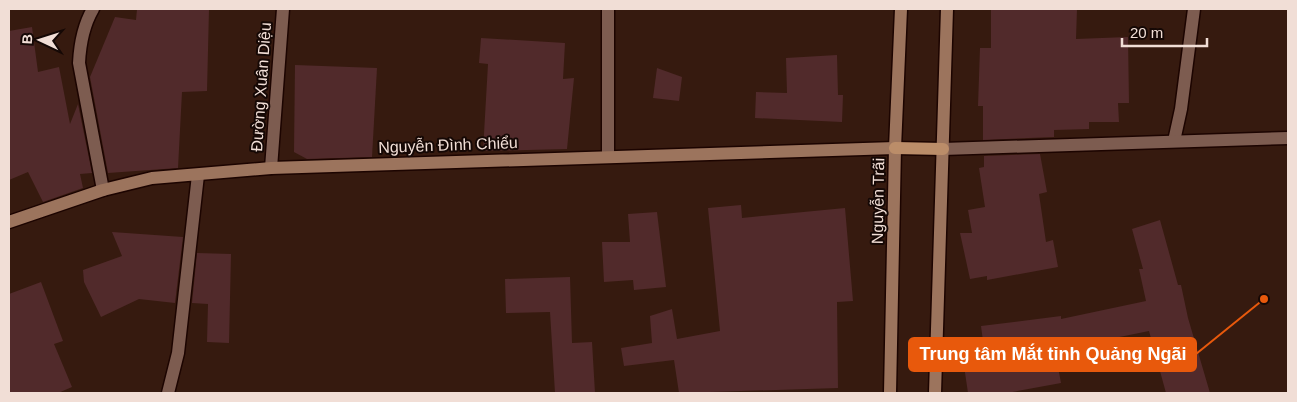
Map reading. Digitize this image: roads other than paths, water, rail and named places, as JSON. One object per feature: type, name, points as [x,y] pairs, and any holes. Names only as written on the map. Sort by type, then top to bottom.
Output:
[{"type":"main road","points":[[895,148],[943,150]]},
{"type":"street","points":[[93,9],[85,23],[80,44],[79,63],[103,190]]},
{"type":"street","name":"Đường Xuân Diệu","points":[[271,168],[283,9]]},
{"type":"street","points":[[608,9],[608,156]]},
{"type":"street","name":"Nguyễn Trãi","points":[[890,393],[895,148],[901,9]]},
{"type":"street","points":[[935,393],[947,9]]},
{"type":"street","points":[[1174,141],[1181,109],[1194,9]]},
{"type":"street","points":[[943,150],[1288,138]]},
{"type":"street","name":"Nguyễn Đình Chiểu","points":[[9,222],[103,190],[152,178],[271,168],[895,148]]},
{"type":"street","points":[[168,393],[178,353],[198,175]]},
{"type":"place","name":"Trung tâm Mắt tỉnh Quảng Ngãi","points":[[1264,299]]}]
